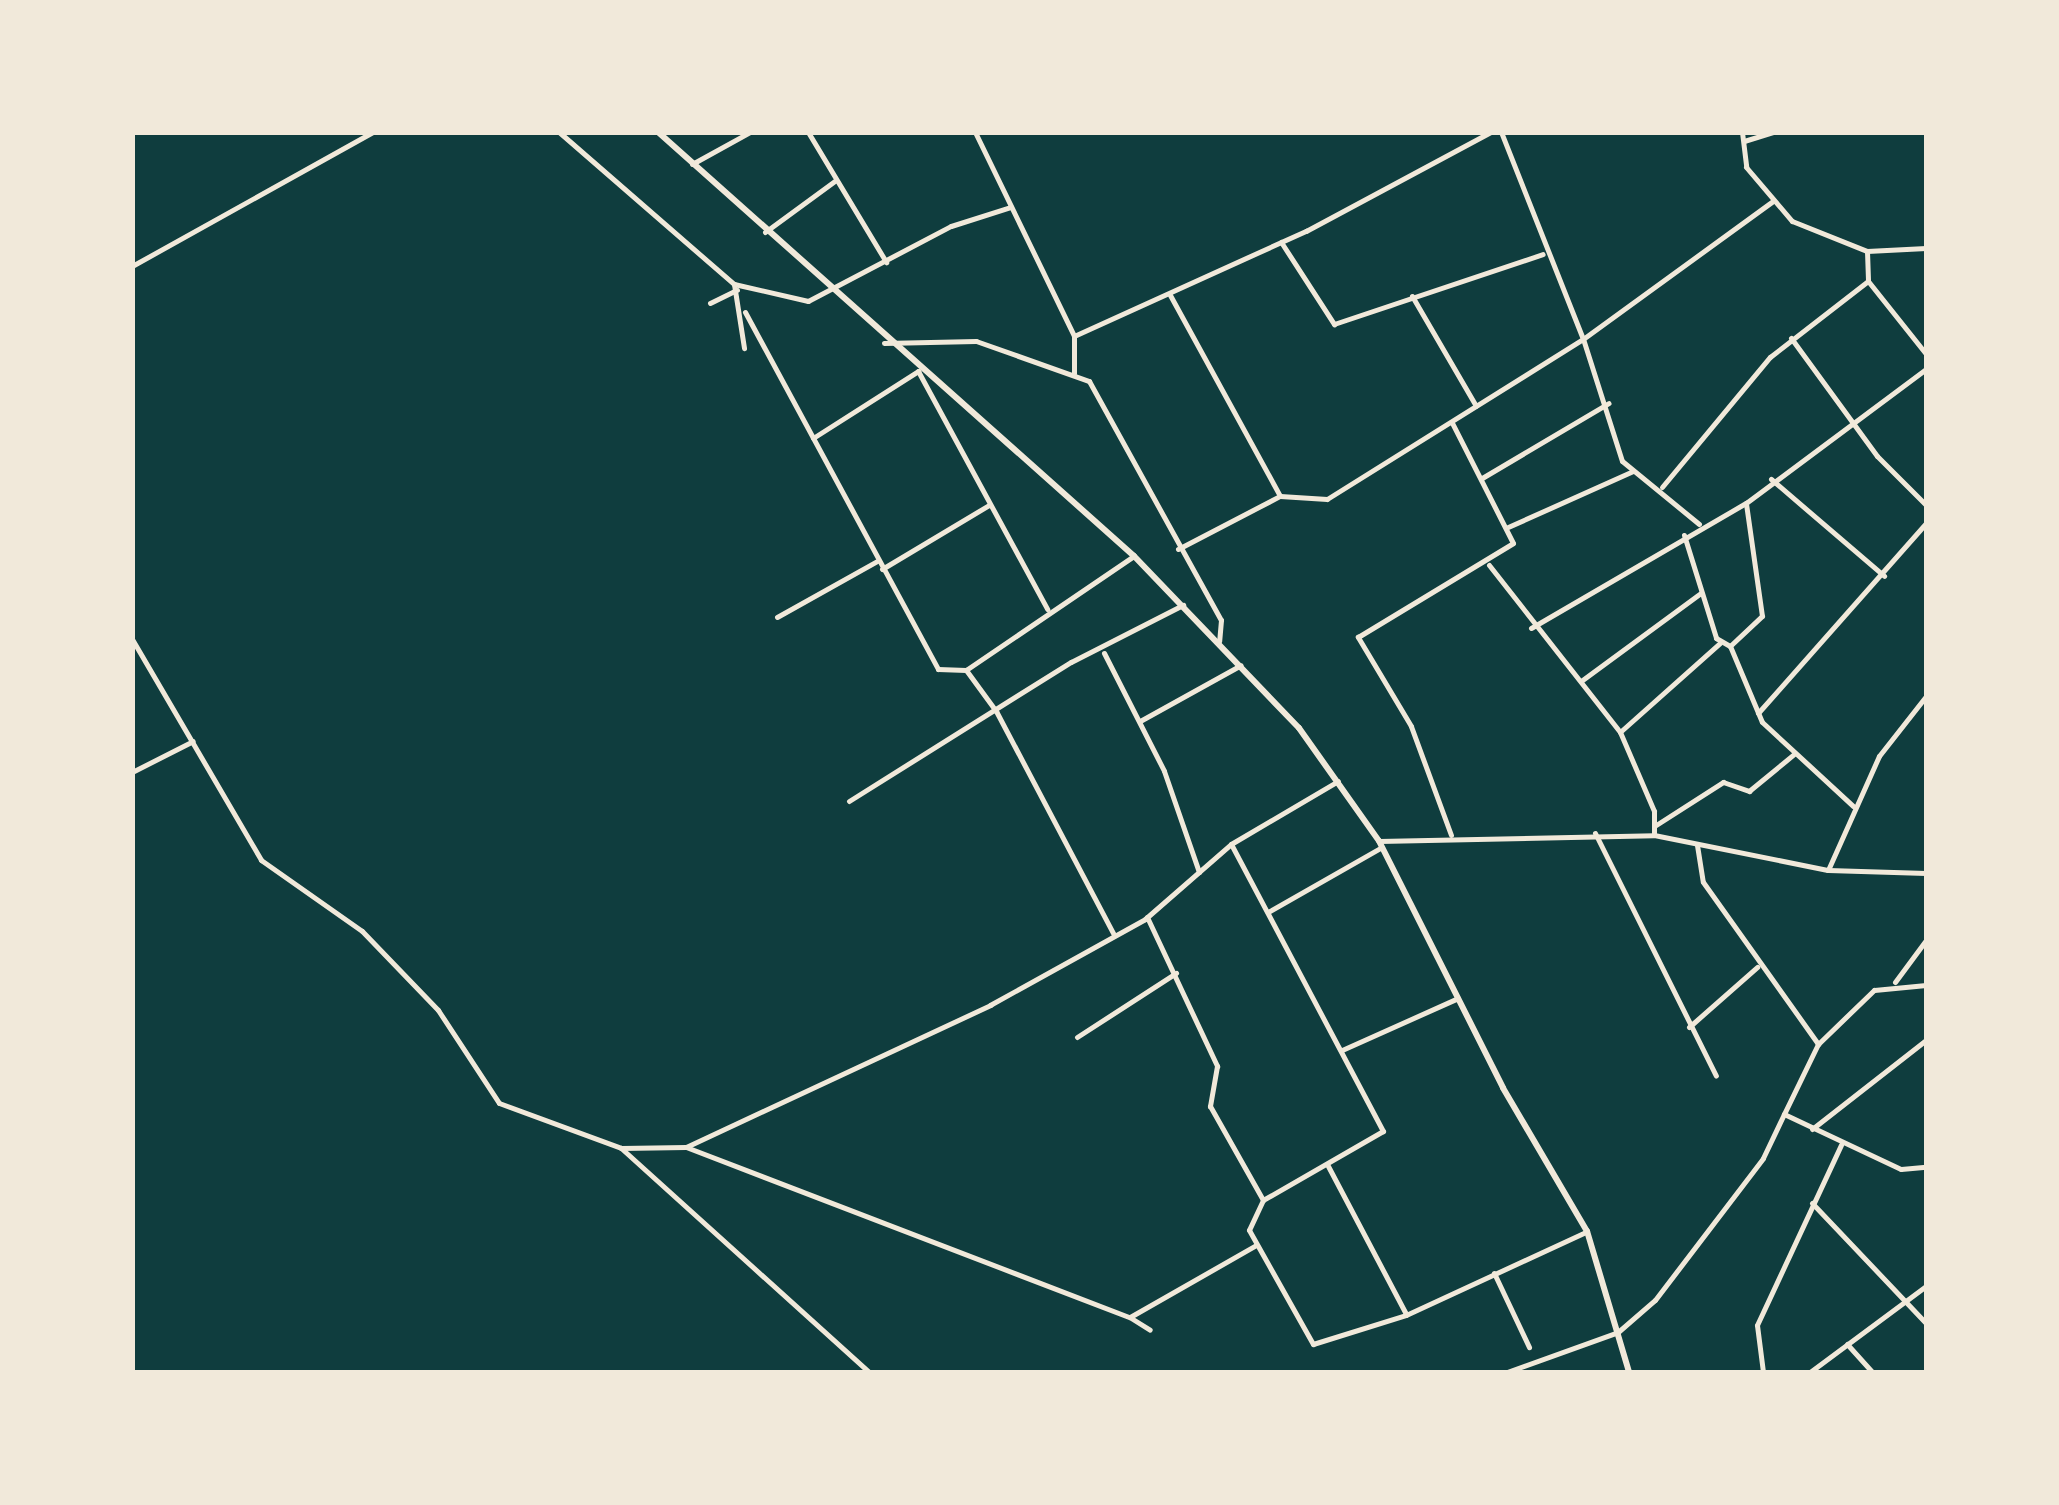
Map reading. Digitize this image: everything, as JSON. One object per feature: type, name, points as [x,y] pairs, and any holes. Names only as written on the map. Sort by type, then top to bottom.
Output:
[{"type":"street","points":[[132,266],[373,132]]},
{"type":"street","points":[[559,132],[735,287],[784,301],[830,293],[976,215],[1012,207]]},
{"type":"street","points":[[658,132],[884,342],[1134,556],[1241,665],[1338,781],[1380,844],[1458,998],[1588,1231],[1630,1372]]},
{"type":"street","points":[[692,164],[750,132]]},
{"type":"street","points":[[808,132],[886,262]]},
{"type":"street","points":[[975,132],[1074,336],[1074,373]]},
{"type":"street","points":[[1074,336],[1281,242],[1491,132]]},
{"type":"street","points":[[1501,132],[1542,254],[1610,402],[1616,451],[1633,471],[1662,487],[1699,524]]},
{"type":"street","points":[[1742,132],[1746,166],[1772,202],[1828,243],[1867,250],[1926,248]]},
{"type":"street","points":[[1743,141],[1774,132]]},
{"type":"street","points":[[765,232],[836,180]]},
{"type":"street","points":[[1178,549],[1280,496],[1319,502],[1583,339],[1772,202]]},
{"type":"street","points":[[1281,242],[1330,323],[1542,254]]},
{"type":"street","points":[[1867,250],[1868,280],[1926,354]]},
{"type":"street","points":[[1662,487],[1791,338],[1868,280]]},
{"type":"street","points":[[710,304],[735,287]]},
{"type":"street","points":[[735,287],[876,561],[938,669],[966,670],[1047,610],[1134,556]]},
{"type":"street","points":[[1170,295],[1280,496]]},
{"type":"street","points":[[1412,296],[1476,407]]},
{"type":"street","points":[[744,348],[745,312]]},
{"type":"street","points":[[1791,338],[1850,422],[1926,505]]},
{"type":"street","points":[[884,342],[976,341],[1090,381],[1178,549],[1221,620],[1219,641]]},
{"type":"street","points":[[1531,628],[1699,524],[1746,503],[1771,479],[1926,369]]},
{"type":"street","points":[[813,438],[918,370]]},
{"type":"street","points":[[918,370],[1047,610]]},
{"type":"street","points":[[1482,478],[1610,402]]},
{"type":"street","points":[[1451,834],[1411,726],[1358,637],[1406,602],[1489,564],[1513,543],[1452,423]]},
{"type":"street","points":[[1508,527],[1633,471]]},
{"type":"street","points":[[1771,479],[1884,576]]},
{"type":"street","points":[[1730,646],[1762,616],[1746,503]]},
{"type":"street","points":[[882,570],[989,505]]},
{"type":"street","points":[[1758,712],[1884,576],[1926,524]]},
{"type":"street","points":[[1684,535],[1720,644]]},
{"type":"street","points":[[777,617],[876,561]]},
{"type":"street","points":[[1489,564],[1531,628],[1620,732],[1656,825],[1654,835]]},
{"type":"street","points":[[1580,681],[1701,594]]},
{"type":"street","points":[[849,801],[1071,662],[1104,652],[1183,605]]},
{"type":"street","points":[[132,639],[261,860],[362,931],[438,1010],[499,1103],[622,1148],[686,1146],[1130,1317],[1150,1330]]},
{"type":"street","points":[[1720,644],[1730,646]]},
{"type":"street","points":[[1620,732],[1720,644]]},
{"type":"street","points":[[1730,646],[1758,712],[1794,754],[1853,806]]},
{"type":"street","points":[[1104,652],[1140,721],[1199,872]]},
{"type":"street","points":[[1140,721],[1241,665]]},
{"type":"street","points":[[966,670],[996,711],[1114,935]]},
{"type":"street","points":[[1828,870],[1853,806],[1926,696]]},
{"type":"street","points":[[132,772],[193,741]]},
{"type":"street","points":[[1656,825],[1722,782],[1747,792],[1794,754]]},
{"type":"street","points":[[686,1146],[990,1005],[1147,917],[1231,844],[1338,781]]},
{"type":"street","points":[[1268,912],[1380,844],[1451,834],[1654,835],[1828,870],[1926,873]]},
{"type":"street","points":[[1595,834],[1716,1076]]},
{"type":"street","points":[[1696,843],[1703,882],[1757,967],[1818,1044]]},
{"type":"street","points":[[1231,844],[1382,1131],[1328,1166],[1263,1200],[1250,1216],[1256,1245],[1313,1344],[1406,1315],[1588,1231]]},
{"type":"street","points":[[1147,917],[1217,1066],[1210,1106],[1263,1200]]},
{"type":"street","points":[[1507,1372],[1618,1332],[1680,1272],[1784,1114],[1818,1044],[1895,982],[1926,940]]},
{"type":"street","points":[[1689,1026],[1757,967]]},
{"type":"street","points":[[1077,1038],[1176,973]]},
{"type":"street","points":[[1895,982],[1926,986]]},
{"type":"street","points":[[1342,1050],[1458,998]]},
{"type":"street","points":[[1812,1130],[1926,1040]]},
{"type":"street","points":[[1784,1114],[1841,1145],[1901,1170],[1926,1167]]},
{"type":"street","points":[[1763,1372],[1757,1325],[1841,1145]]},
{"type":"street","points":[[622,1148],[869,1372]]},
{"type":"street","points":[[1328,1166],[1406,1315]]},
{"type":"street","points":[[1812,1202],[1909,1298],[1926,1324]]},
{"type":"street","points":[[1130,1317],[1256,1245]]},
{"type":"street","points":[[1494,1273],[1529,1347]]},
{"type":"street","points":[[1812,1372],[1926,1286]]},
{"type":"street","points":[[1847,1344],[1872,1372]]}]
